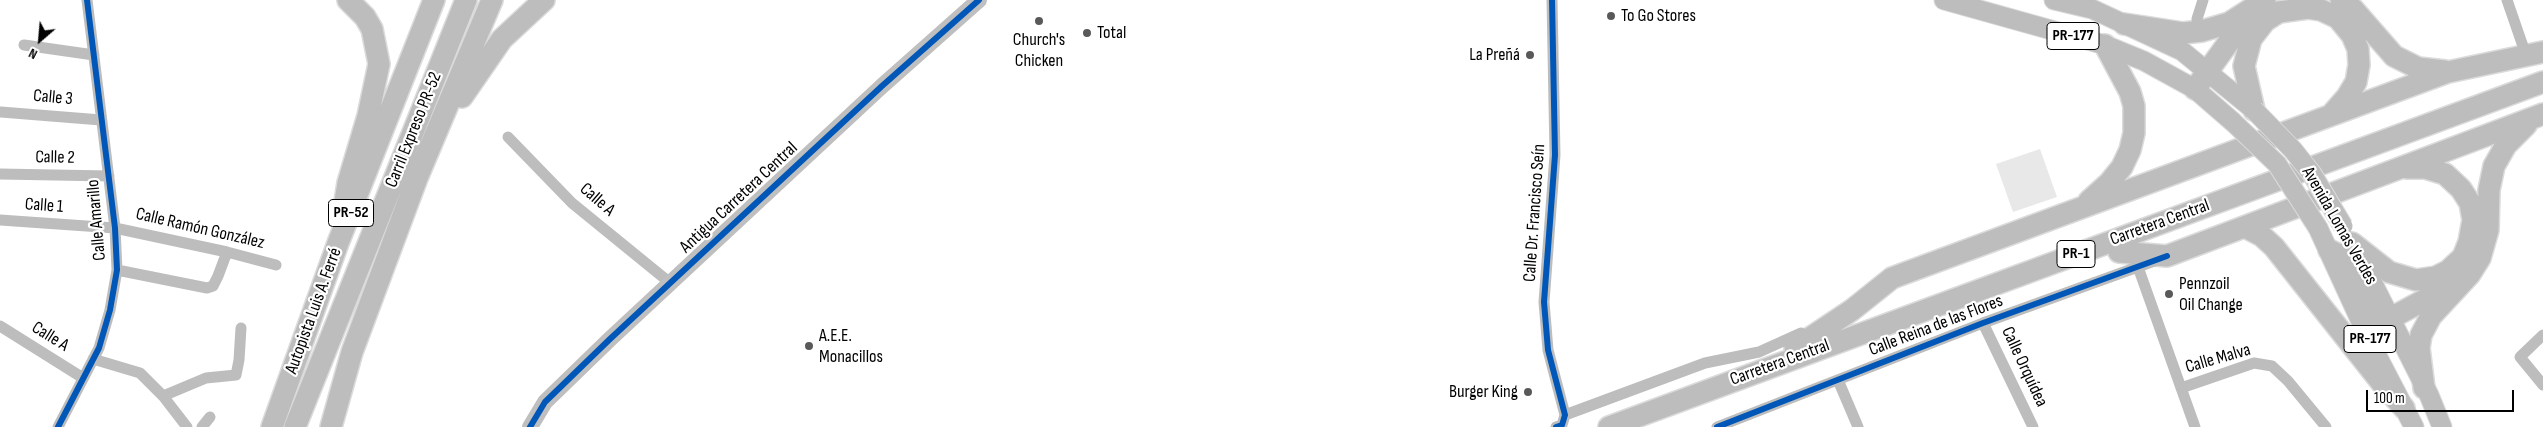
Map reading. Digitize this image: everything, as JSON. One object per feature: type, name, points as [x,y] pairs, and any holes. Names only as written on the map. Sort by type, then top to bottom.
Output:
[{"type":"highway","points":[[338,243],[348,183],[368,116],[379,64],[372,29],[365,17],[348,0]]},
{"type":"highway","name":"Autopista Luis A. Ferré","points":[[272,427],[338,243],[362,187],[434,0]]},
{"type":"highway","name":"Carril Expreso PR-52","points":[[295,427],[466,0]]},
{"type":"highway","name":"PR-52","points":[[331,427],[352,352],[417,178],[492,0]]},
{"type":"highway","points":[[417,178],[468,86],[502,39],[544,0]]},
{"type":"highway","points":[[2341,0],[2353,9],[2394,56],[2418,68],[2448,72]]},
{"type":"highway","points":[[2124,24],[2192,33],[2220,26],[2259,4]]},
{"type":"highway","points":[[2195,89],[2259,4]]},
{"type":"highway","points":[[2254,110],[2244,66],[2251,39],[2261,25],[2278,12],[2308,8],[2321,10],[2338,18],[2352,35],[2358,50],[2359,70],[2353,88],[2329,117]]},
{"type":"highway","points":[[2080,208],[2115,176],[2126,159],[2134,133],[2134,106],[2130,92],[2105,45]]},
{"type":"highway","points":[[1752,374],[1765,363],[1808,341],[1892,278],[2448,72],[2534,53]]},
{"type":"highway","name":"Carretera Central","points":[[1609,427],[2543,82]]},
{"type":"highway","name":"Carretera Central","points":[[1646,427],[2543,96]]},
{"type":"highway","points":[[2119,252],[2167,256],[2538,116]]},
{"type":"highway","points":[[2427,392],[2419,348],[2424,327],[2431,316],[2470,274],[2480,258],[2487,239],[2489,190],[2494,166],[2501,150],[2511,138],[2538,116]]},
{"type":"highway","points":[[2348,234],[2389,272],[2416,280],[2436,277],[2448,271],[2462,257],[2469,242],[2473,220],[2470,203],[2461,189],[2445,174],[2430,169],[2402,168]]},
{"type":"highway","points":[[2245,227],[2274,247],[2384,387],[2404,408]]},
{"type":"highway","points":[[2329,250],[2339,255],[2368,308],[2376,316],[2391,318],[2470,274]]},
{"type":"main road","name":"Avenida Lomas Verdes","points":[[1944,0],[2105,45],[2144,61],[2195,89],[2233,122],[2277,164],[2318,228],[2374,350],[2414,427]]},
{"type":"main road","name":"Avenida Lomas Verdes","points":[[2054,0],[2092,4],[2124,24],[2182,51],[2254,110],[2293,150],[2312,174],[2348,234],[2391,318],[2442,427]]},
{"type":"street","name":"Calle Amarillo","points":[[58,427],[93,359],[110,310],[117,270],[116,228],[87,0]]},
{"type":"street","name":"Antigua Carretera Central","points":[[530,427],[545,402],[669,282],[979,0]]},
{"type":"street","name":"Calle Dr. Francisco Seín","points":[[1552,0],[1555,154],[1544,302],[1548,350],[1561,422]]},
{"type":"street","points":[[2197,19],[2204,0]]},
{"type":"street","points":[[2506,0],[2534,53]]},
{"type":"street","points":[[24,45],[94,55]]},
{"type":"street","name":"Calle 3","points":[[2,112],[101,120]]},
{"type":"street","name":"Calle A","points":[[508,137],[572,203],[669,282]]},
{"type":"street","name":"Calle 2","points":[[0,174],[109,176]]},
{"type":"street","name":"Calle 1","points":[[0,220],[116,228]]},
{"type":"street","name":"Calle Ramón González","points":[[116,228],[227,252],[276,265]]},
{"type":"street","points":[[117,270],[207,288],[212,286],[218,276],[227,252]]},
{"type":"street","name":"Calle Reina de las Flores","points":[[1717,427],[1983,323],[2167,256]]},
{"type":"street","points":[[2138,267],[2195,427]]},
{"type":"street","points":[[1561,422],[1705,363],[1759,352],[1781,344],[1807,330],[1851,298],[1892,278]]},
{"type":"street","name":"Calle Orquídea","points":[[1983,323],[2033,427]]},
{"type":"street","name":"Calle A","points":[[0,326],[83,378]]},
{"type":"street","points":[[163,396],[206,378],[236,375],[239,360],[240,328]]},
{"type":"street","points":[[2543,335],[2520,357],[2543,385]]},
{"type":"street","points":[[93,359],[140,373],[163,396],[187,427]]},
{"type":"street","name":"Calle Malva","points":[[2181,388],[2254,363],[2272,366],[2288,381],[2326,427]]},
{"type":"street","points":[[1838,380],[1858,427]]},
{"type":"street","points":[[2427,392],[2451,427]]},
{"type":"street","points":[[202,427],[210,417]]},
{"type":"shaded area","points":[[2040,149],[2057,197],[2013,212],[1996,164]]},
{"type":"cycle path","points":[[58,427],[99,348],[110,310],[117,270],[115,228],[87,0]]},
{"type":"cycle path","points":[[530,427],[545,402],[610,339],[882,86],[979,0]]},
{"type":"cycle path","points":[[1552,0],[1555,155],[1544,302],[1548,350],[1565,415],[1562,425],[1556,427]]},
{"type":"cycle path","points":[[1717,427],[1983,323],[2167,256]]},
{"type":"place","name":"To Go Stores","points":[[1611,16]]},
{"type":"place","name":"Church's Chicken","points":[[1039,21]]},
{"type":"place","name":"Total","points":[[1087,33]]},
{"type":"place","name":"La Preñá","points":[[1530,55]]},
{"type":"place","name":"Pennzoil Oil Change","points":[[2169,294]]},
{"type":"place","name":"A.E.E. Monacillos","points":[[809,346]]},
{"type":"place","name":"Burger King","points":[[1528,392]]}]
